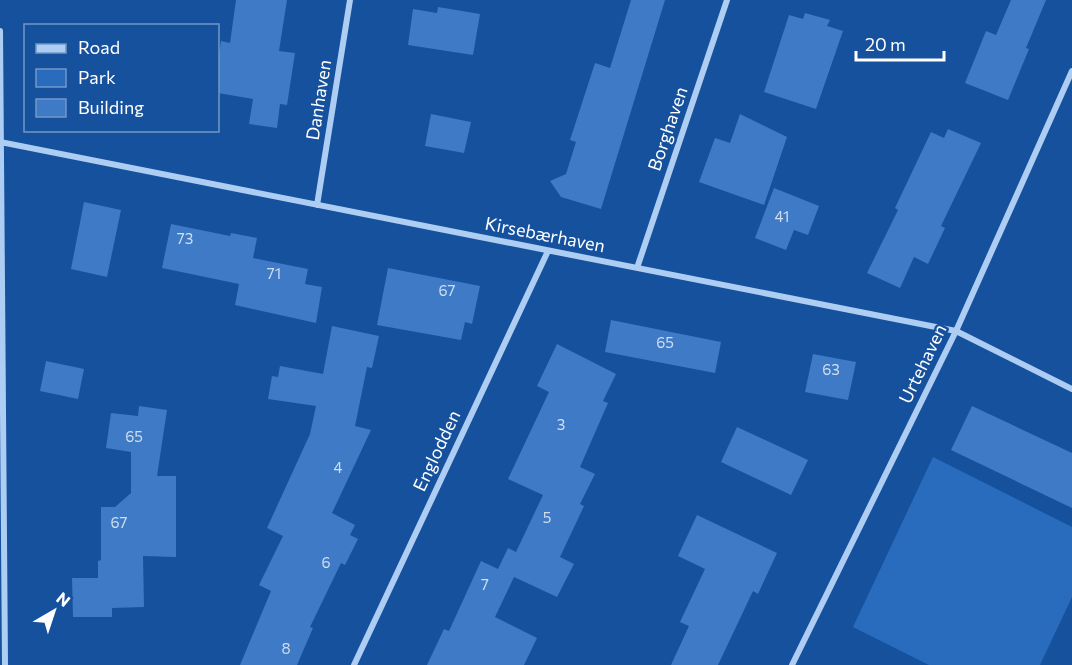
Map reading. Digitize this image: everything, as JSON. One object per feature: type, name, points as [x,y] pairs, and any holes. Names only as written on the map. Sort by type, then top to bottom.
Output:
[{"type":"street","name":"Danhaven","points":[[317,205],[350,0]]},
{"type":"street","name":"Borghaven","points":[[637,268],[727,0]]},
{"type":"street","points":[[0,31],[4,665]]},
{"type":"street","name":"Urtehaven","points":[[792,665],[956,331],[1072,71]]},
{"type":"street","name":"Kirsebærhaven","points":[[0,142],[956,331],[1072,389]]},
{"type":"street","name":"Englodden","points":[[354,665],[548,250]]},
{"type":"green space","points":[[933,457],[1072,527],[1072,597],[1040,665],[929,665],[853,627]]},
{"type":"building","points":[[236,0],[287,0],[279,51],[295,53],[287,105],[280,104],[277,128],[249,124],[253,99],[219,93],[221,41],[230,43]]},
{"type":"building","points":[[631,0],[665,0],[601,209],[561,197],[550,181],[566,174],[576,142],[570,140],[595,63],[610,68]]},
{"type":"building","points":[[1011,0],[1046,0],[1008,100],[965,83],[986,31],[996,35]]},
{"type":"building","points":[[438,7],[480,14],[473,55],[408,45],[413,9],[437,13]]},
{"type":"building","points":[[805,13],[830,20],[827,26],[843,31],[816,109],[764,92],[789,15],[803,19]]},
{"type":"building","points":[[431,114],[471,122],[464,153],[425,146]]},
{"type":"building","points":[[740,114],[787,137],[764,205],[699,182],[715,138],[730,143]]},
{"type":"building","points":[[948,129],[981,143],[941,226],[945,228],[928,264],[914,257],[900,288],[867,273],[898,210],[895,208],[931,132],[944,138]]},
{"type":"building","points":[[774,188],[819,206],[808,235],[794,230],[786,250],[755,238]]},
{"type":"building","points":[[84,202],[121,210],[107,277],[71,269]]},
{"type":"building","points":[[171,224],[230,236],[231,233],[257,238],[253,258],[308,269],[305,284],[322,287],[316,323],[235,305],[239,284],[162,268]]},
{"type":"building","points":[[388,268],[480,286],[472,324],[465,322],[461,340],[377,325]]},
{"type":"building","points":[[611,320],[721,342],[715,373],[605,352]]},
{"type":"building","points":[[332,326],[379,336],[372,368],[367,367],[355,426],[371,430],[332,513],[355,525],[350,535],[358,539],[345,565],[341,563],[310,627],[313,628],[297,665],[240,665],[271,591],[259,585],[283,536],[267,528],[310,434],[316,406],[268,399],[272,376],[278,377],[280,366],[323,374]]},
{"type":"building","points":[[557,344],[616,374],[603,401],[608,403],[580,467],[595,474],[580,504],[584,506],[560,557],[574,564],[557,597],[514,577],[495,617],[537,638],[524,665],[427,665],[444,629],[449,631],[481,561],[498,569],[508,548],[516,552],[543,495],[508,479],[549,392],[537,386]]},
{"type":"building","points":[[813,354],[856,362],[848,400],[805,392]]},
{"type":"building","points":[[46,361],[84,369],[78,399],[40,391]]},
{"type":"building","points":[[139,406],[167,410],[157,476],[176,476],[176,557],[143,556],[144,607],[112,608],[112,617],[73,617],[72,578],[98,578],[98,561],[101,560],[101,507],[115,507],[131,493],[131,452],[106,448],[111,413],[138,416]]},
{"type":"building","points":[[972,406],[1072,453],[1072,508],[951,450]]},
{"type":"building","points":[[737,427],[808,460],[791,495],[721,462]]},
{"type":"building","points":[[697,515],[777,553],[758,594],[753,591],[718,665],[671,665],[689,626],[680,622],[705,569],[678,556]]}]
